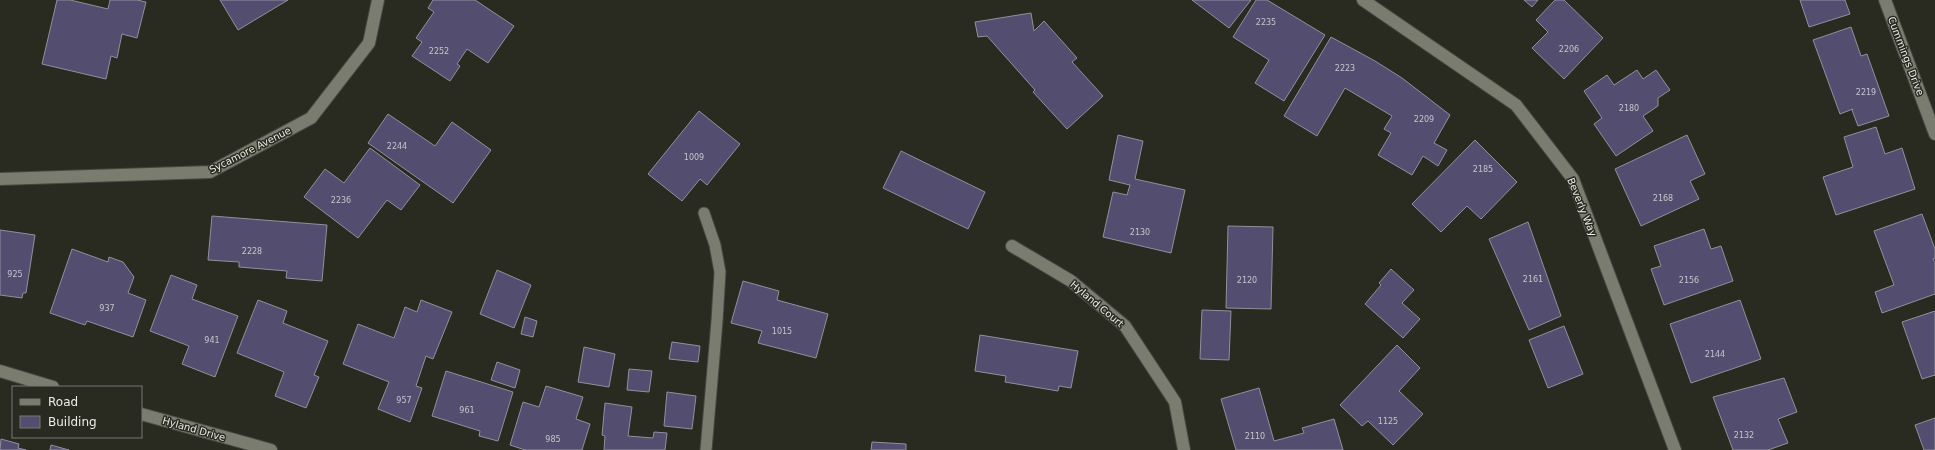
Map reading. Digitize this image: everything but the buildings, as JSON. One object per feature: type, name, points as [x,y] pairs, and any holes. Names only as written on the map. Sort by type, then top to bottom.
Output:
[{"type":"street","name":"Sycamore Avenue","points":[[0,179],[210,172],[311,118],[368,43],[378,0]]},
{"type":"street","name":"Beverly Way","points":[[1363,0],[1516,105],[1573,179],[1674,450]]},
{"type":"street","name":"Cummings Drive","points":[[1885,0],[1935,134]]},
{"type":"street","name":"Hyland Court","points":[[1012,246],[1071,281],[1125,326],[1175,402],[1184,450]]},
{"type":"street","points":[[0,371],[50,386]]},
{"type":"street","name":"Hyland Drive","points":[[142,414],[271,450]]},
{"type":"lane","points":[[704,213],[716,245],[720,272],[706,450]]}]
